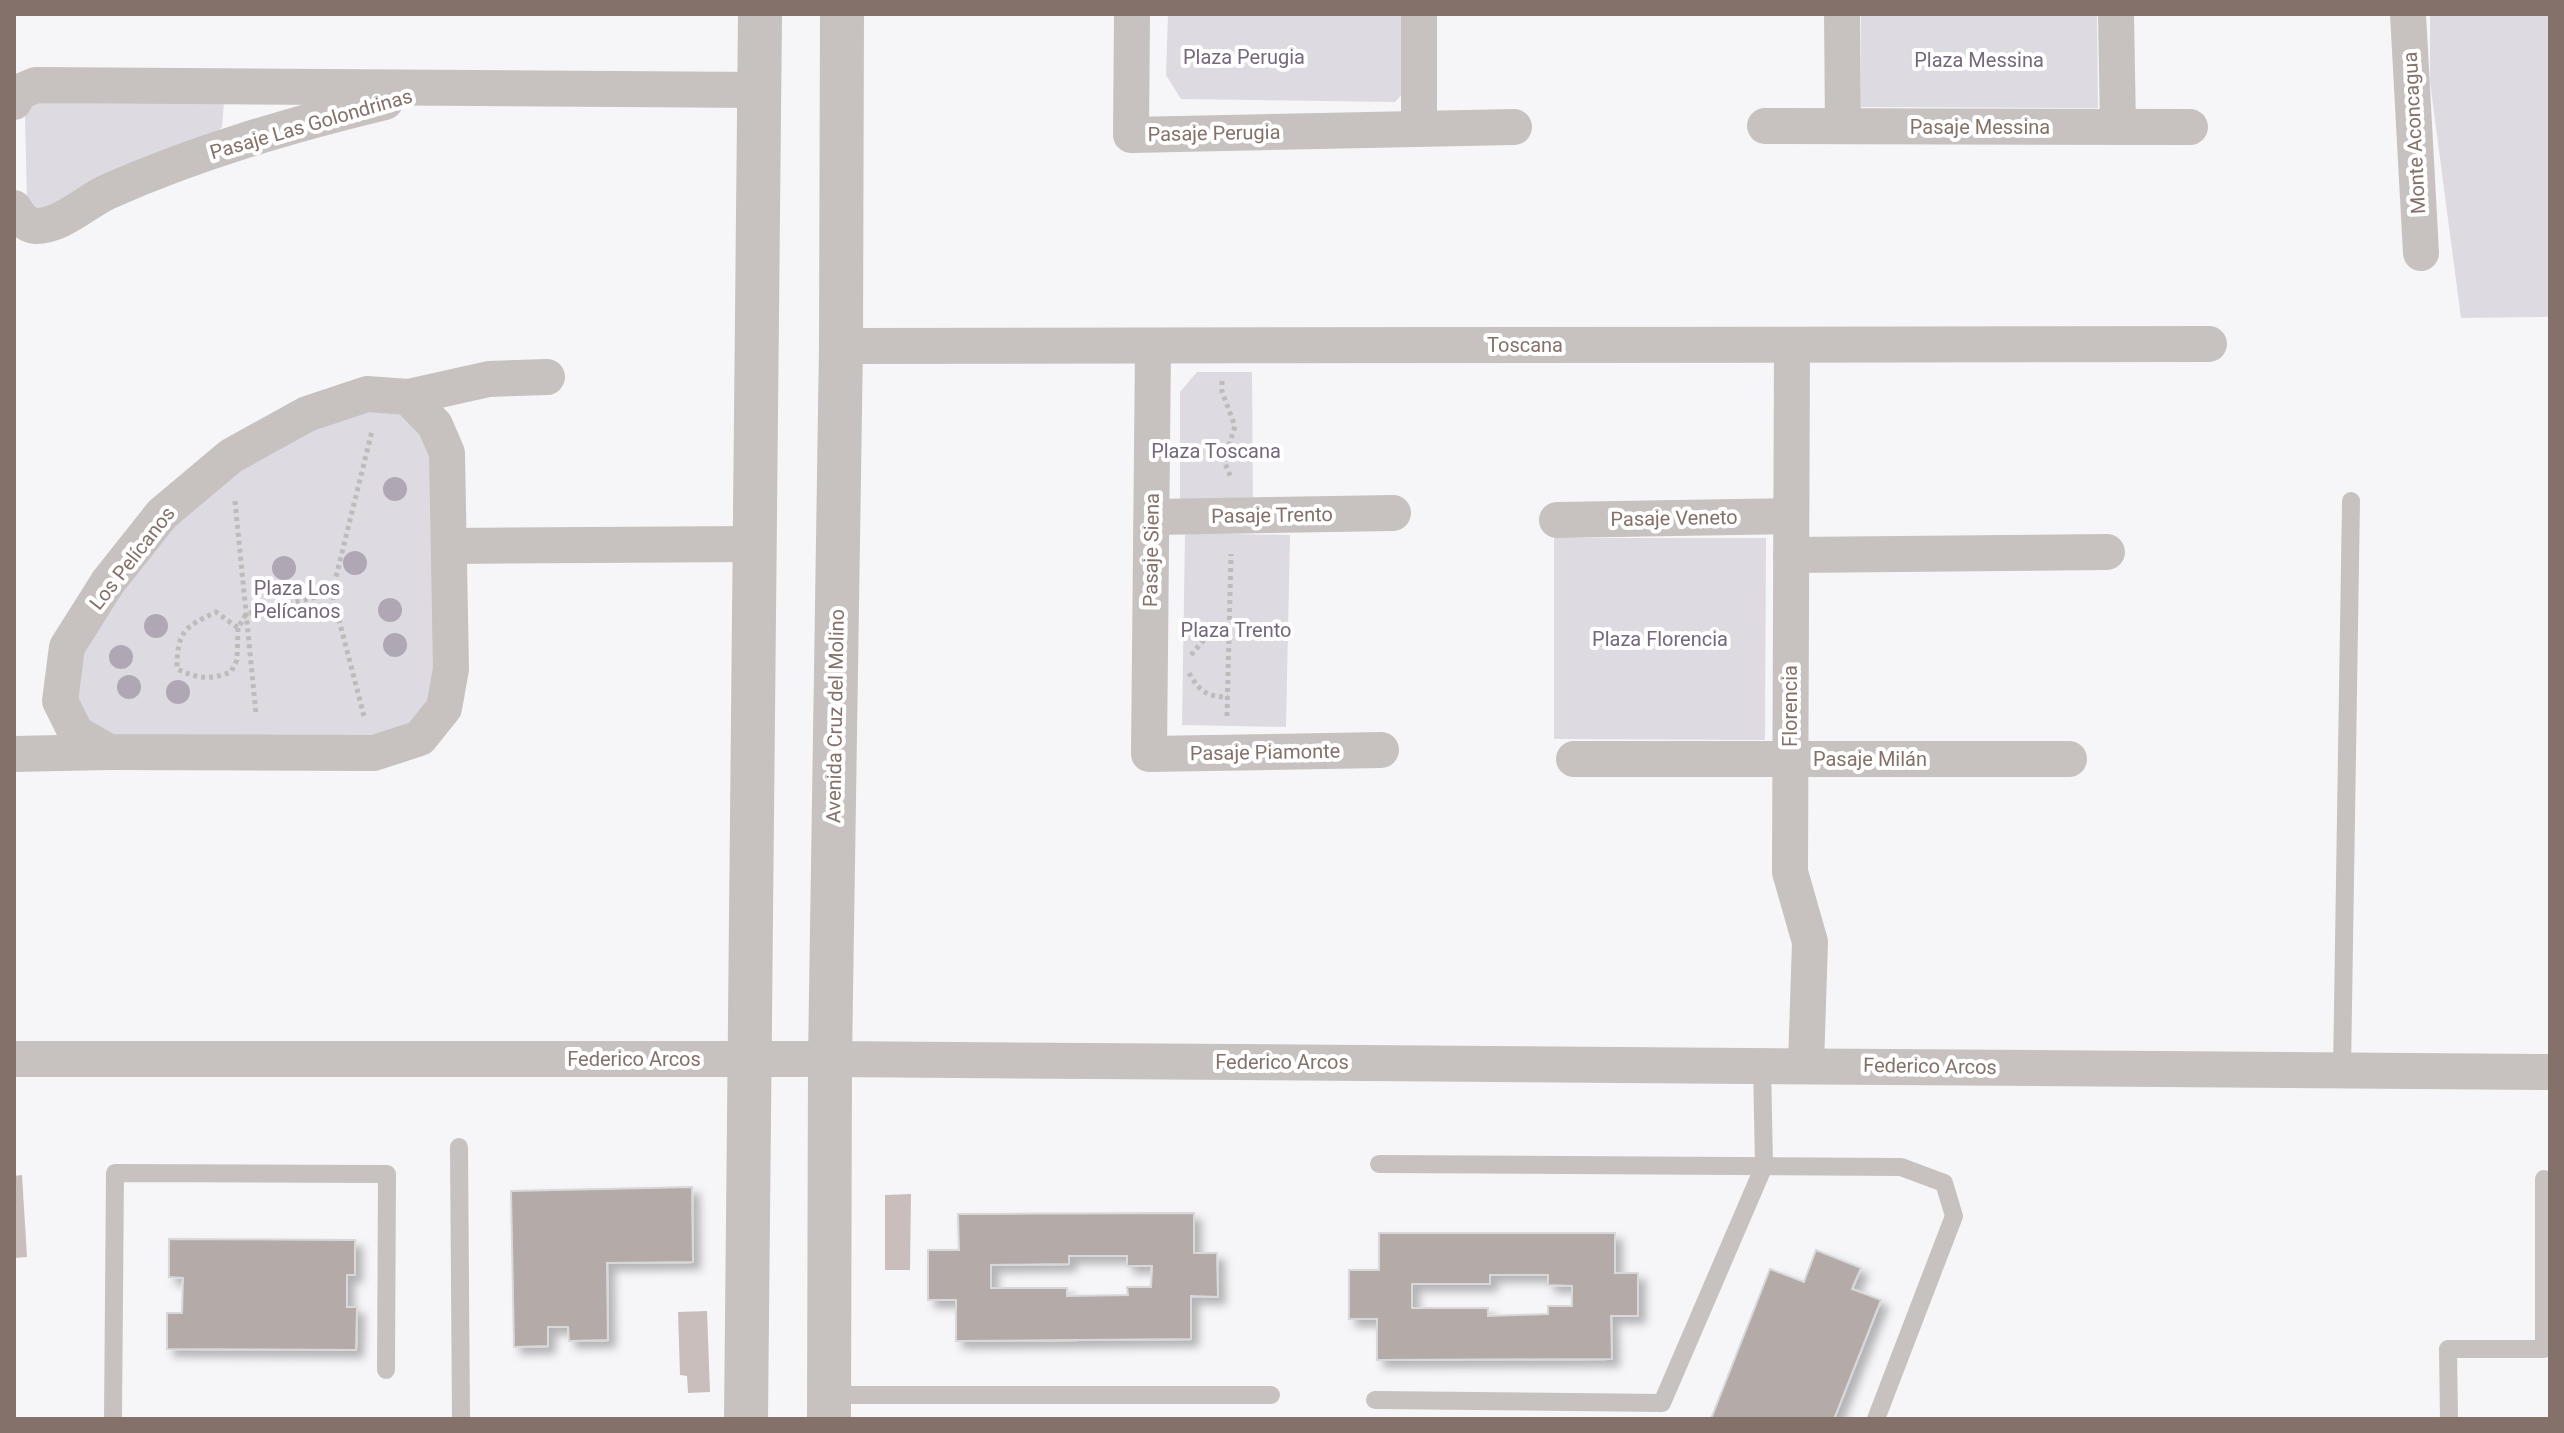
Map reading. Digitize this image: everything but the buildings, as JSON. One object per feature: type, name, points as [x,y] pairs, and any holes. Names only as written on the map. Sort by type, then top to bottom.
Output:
[{"type":"street","points":[[746,1419],[760,14]]},
{"type":"street","name":"Avenida Cruz del Molino","points":[[830,1407],[830,1059],[841,346],[842,14]]},
{"type":"street","name":"Pasaje Perugia","points":[[1132,14],[1131,135],[1514,127]]},
{"type":"street","points":[[1419,14],[1419,128]]},
{"type":"street","points":[[1842,14],[1843,126]]},
{"type":"street","points":[[2116,14],[2118,127]]},
{"type":"street","name":"Monte Aconcagua","points":[[2408,14],[2421,253]]},
{"type":"street","name":"Pasaje Las Golondrinas","points":[[14,102],[19,92],[36,85],[759,90]]},
{"type":"street","name":"Pasaje Las Golondrinas","points":[[14,208],[21,219],[36,226],[55,222],[106,193],[216,149],[287,126],[439,90]]},
{"type":"street","name":"Pasaje Messina","points":[[1765,126],[2190,127]]},
{"type":"street","name":"Toscana","points":[[841,346],[2209,344]]},
{"type":"street","name":"Florencia","points":[[1792,345],[1790,872],[1810,942],[1806,1065]]},
{"type":"street","name":"Pasaje Siena","points":[[1149,754],[1153,346]]},
{"type":"street","name":"Los Pelícanos","points":[[109,752],[76,733],[60,701],[67,647],[108,582],[162,514],[231,456],[307,414],[367,394],[394,396],[489,379],[547,377]]},
{"type":"street","points":[[14,754],[374,753],[420,738],[444,708],[451,669],[447,453],[435,425],[394,396]]},
{"type":"street","name":"Pasaje Trento","points":[[1152,517],[1393,513]]},
{"type":"street","name":"Pasaje Veneto","points":[[1557,520],[1791,516]]},
{"type":"street","points":[[449,546],[754,544]]},
{"type":"street","points":[[1791,555],[2107,552]]},
{"type":"street","name":"Pasaje Piamonte","points":[[1149,754],[1381,750]]},
{"type":"street","name":"Pasaje Milán","points":[[1574,759],[2069,759]]},
{"type":"street","name":"Federico Arcos","points":[[14,1059],[830,1059],[2550,1072]]},
{"type":"street","points":[[747,1368],[759,1419]]},
{"type":"lane","points":[[2342,1070],[2351,501]]},
{"type":"lane","points":[[1375,1400],[1662,1403],[1764,1166],[1762,1064]]},
{"type":"lane","points":[[459,1147],[461,1419]]},
{"type":"lane","points":[[1379,1164],[1901,1167],[1944,1183],[1954,1216],[1876,1419]]},
{"type":"lane","points":[[113,1419],[115,1173],[387,1174],[386,1370]]},
{"type":"lane","points":[[2449,1419],[2448,1349],[2544,1349],[2544,1179]]},
{"type":"lane","points":[[830,1407],[1271,1395]]},
{"type":"path","points":[[374,753],[332,593],[394,396]]},
{"type":"path","points":[[231,456],[259,753]]},
{"type":"path","points":[[238,628],[216,612],[190,624],[177,648],[177,669],[195,678],[214,679],[231,672],[237,660],[238,628],[246,614],[332,593]]},
{"type":"path","points":[[1228,697],[1212,697],[1198,690],[1189,673],[1191,652],[1208,635],[1230,625]]},
{"type":"green space","name":"Plaza Perugia","points":[[1168,14],[1412,14],[1412,83],[1395,102],[1181,99],[1166,75]]},
{"type":"green space","name":"Plaza Messina","points":[[1861,14],[2097,14],[2098,108],[1861,107]]},
{"type":"green space","points":[[2430,14],[2550,14],[2550,317],[2461,318],[2430,82]]},
{"type":"green space","points":[[32,98],[224,102],[222,127],[213,137],[39,213],[27,202],[25,115]]},
{"type":"green space","name":"Plaza Toscana","points":[[1197,372],[1252,372],[1253,510],[1180,510],[1180,392]]},
{"type":"green space","name":"Plaza Los Pelícanos","points":[[369,405],[403,408],[436,455],[434,703],[413,729],[373,743],[112,742],[84,725],[71,699],[77,651],[116,588],[231,467]]},
{"type":"green space","name":"Plaza Trento","points":[[1185,533],[1290,535],[1286,727],[1182,725]]},
{"type":"green space","name":"Plaza Florencia","points":[[1554,538],[1766,538],[1765,740],[1554,739]]},
{"type":"shaded area","points":[[22,1175],[27,1257],[14,1258],[14,1176]]},
{"type":"shaded area","points":[[911,1194],[910,1270],[885,1270],[885,1195]]},
{"type":"shaded area","points":[[707,1311],[710,1392],[688,1393],[687,1376],[680,1375],[678,1312]]}]
